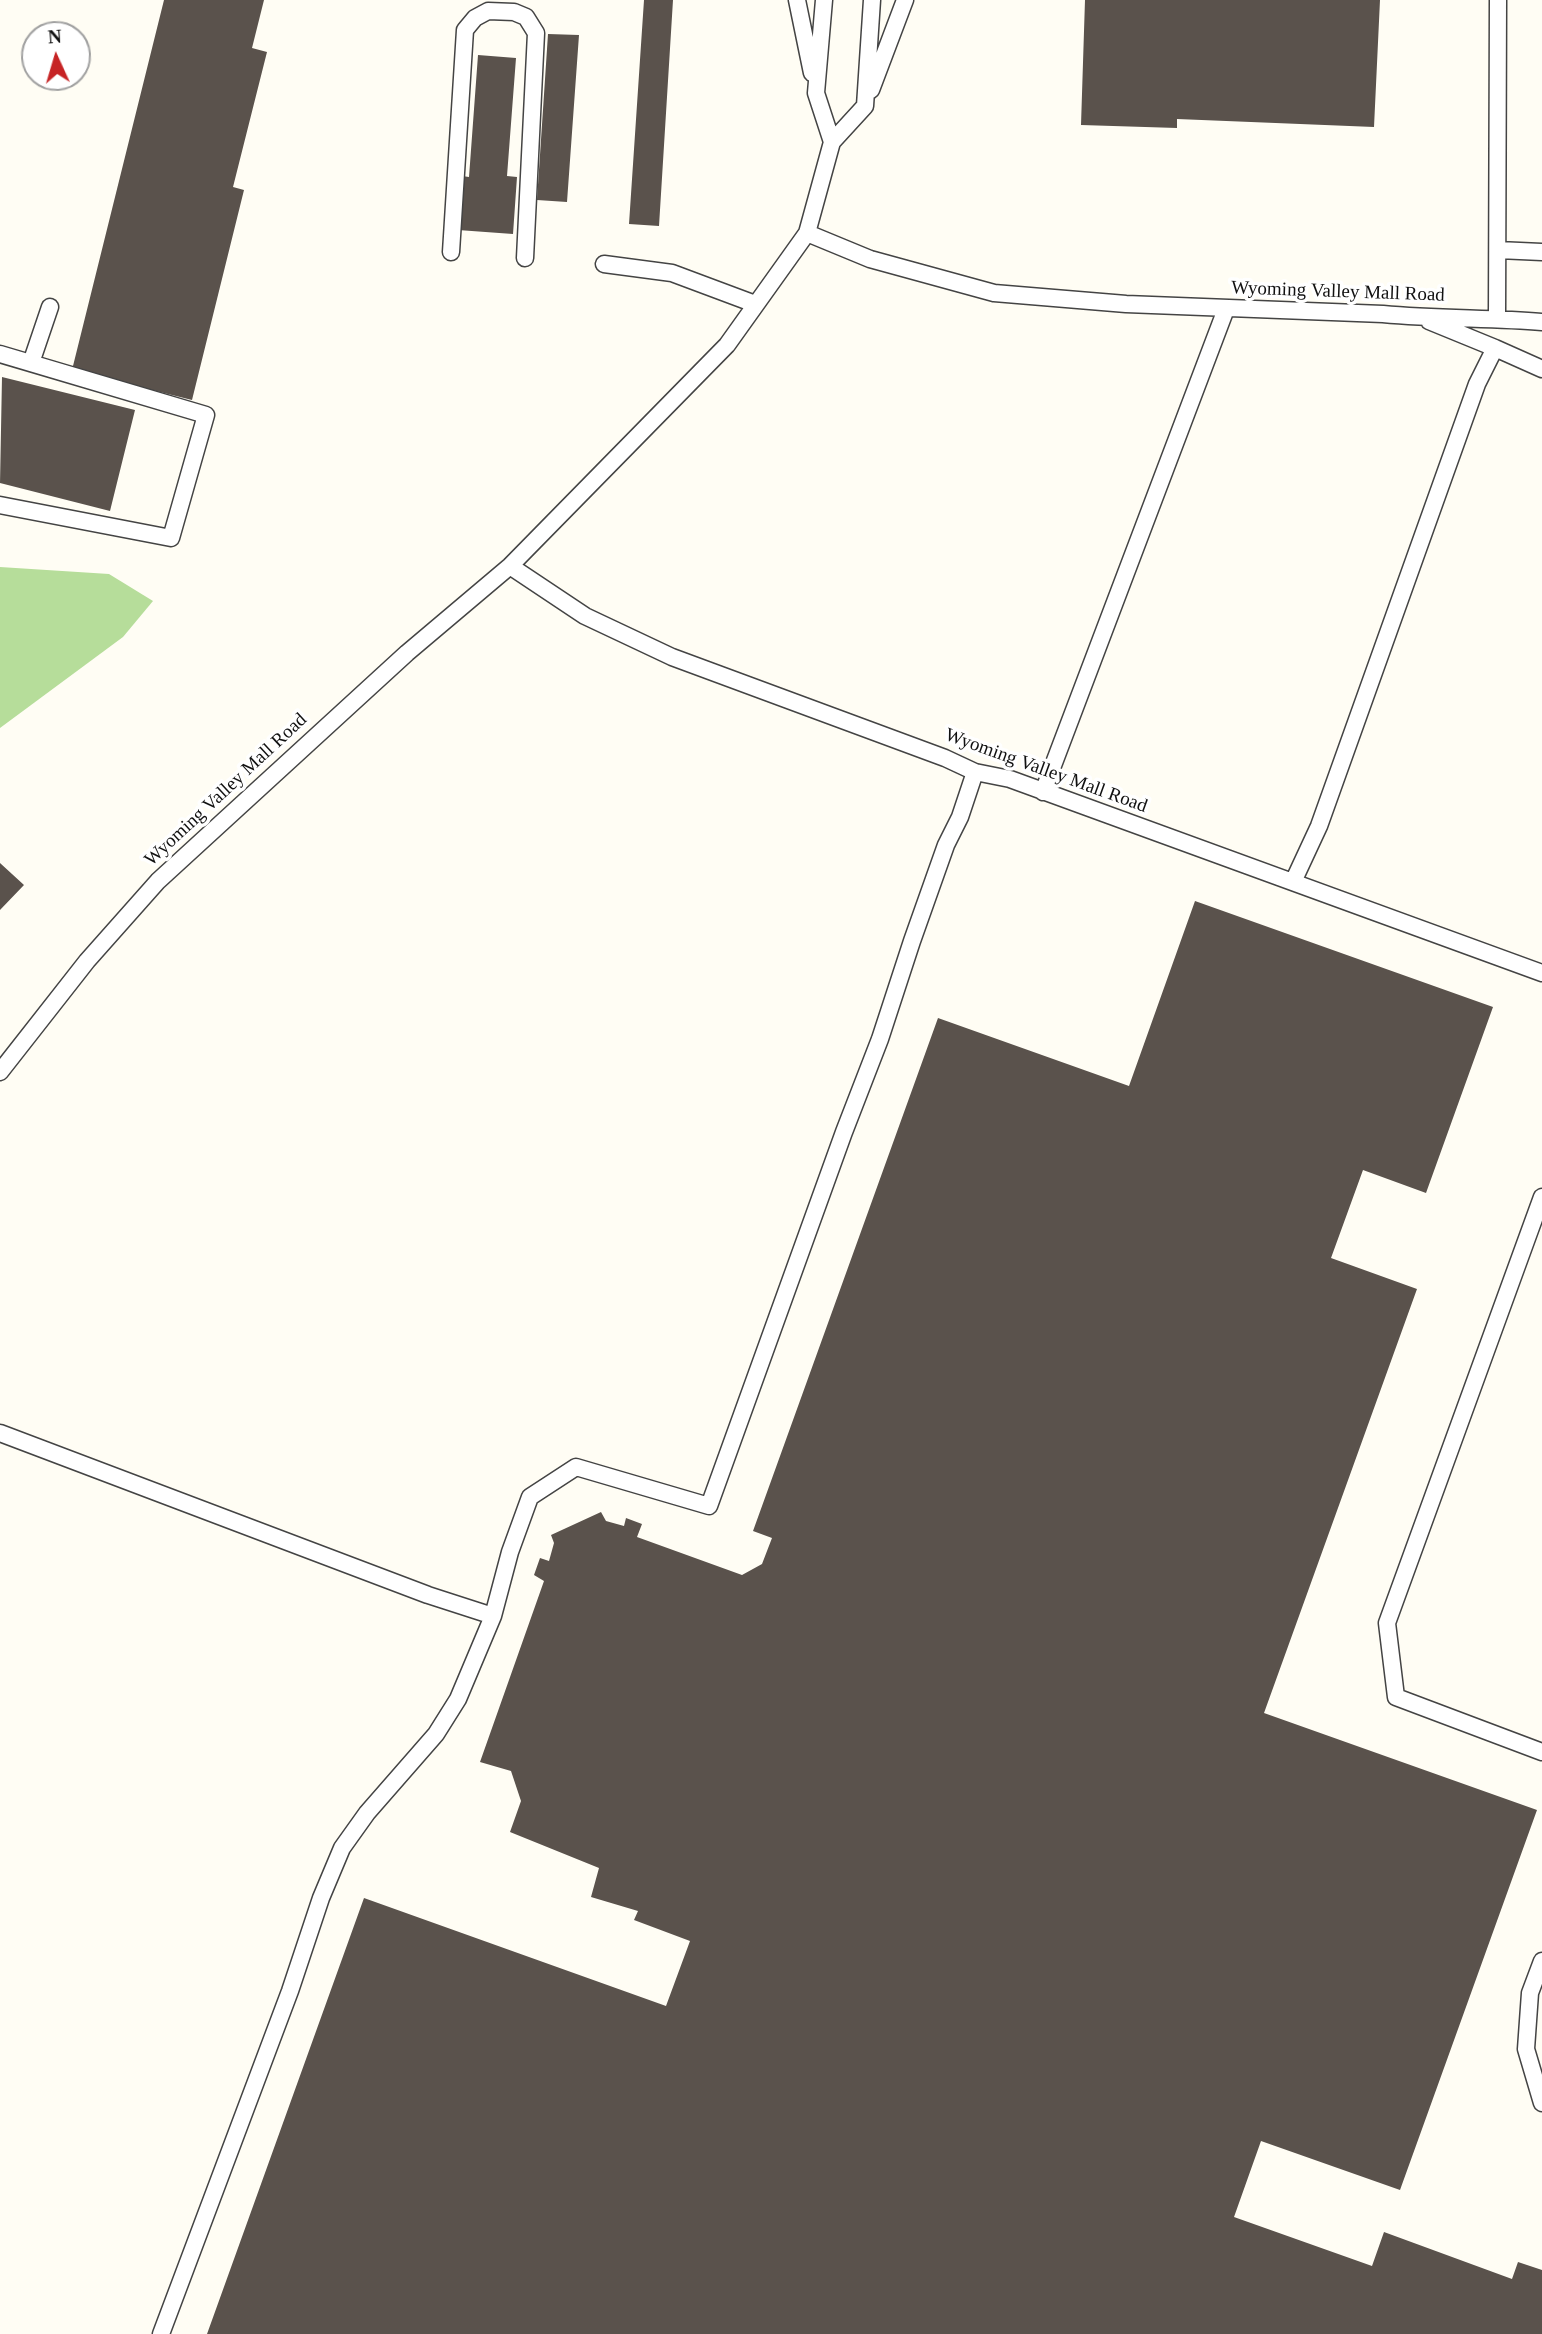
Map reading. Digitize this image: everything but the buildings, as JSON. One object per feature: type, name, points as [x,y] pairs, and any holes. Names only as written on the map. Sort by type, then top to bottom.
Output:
[{"type":"lane","points":[[797,0],[816,93],[832,142]]},
{"type":"lane","points":[[816,93],[824,0]]},
{"type":"lane","points":[[865,106],[872,0]]},
{"type":"lane","points":[[865,106],[905,0]]},
{"type":"lane","points":[[1497,318],[1498,0]]},
{"type":"lane","points":[[451,252],[465,30],[475,18],[488,11],[514,12],[526,17],[536,33],[525,258]]},
{"type":"lane","name":"Wyoming Valley Mall Road","points":[[0,1072],[6,1053],[158,881],[407,653],[510,566],[727,345],[807,233],[832,142],[865,106]]},
{"type":"lane","name":"Wyoming Valley Mall Road","points":[[807,233],[870,259],[994,293],[1060,300],[1226,309],[1383,314],[1420,318],[1497,318],[1542,322]]},
{"type":"lane","points":[[1498,250],[1542,252]]},
{"type":"lane","points":[[604,264],[672,273],[755,304]]},
{"type":"lane","points":[[32,363],[50,307]]},
{"type":"lane","points":[[1043,792],[1215,332],[1226,309]]},
{"type":"lane","points":[[1420,318],[1542,369]]},
{"type":"lane","points":[[1293,882],[1319,826],[1477,384],[1495,348]]},
{"type":"lane","points":[[0,354],[206,415],[171,538],[0,505]]},
{"type":"lane","name":"Wyoming Valley Mall Road","points":[[510,566],[585,617],[672,657],[946,758],[975,772],[1010,779],[1542,973]]},
{"type":"lane","points":[[161,2334],[341,1848],[367,1813],[436,1734],[458,1699],[493,1616],[510,1552],[530,1497],[576,1467],[709,1506],[844,1132],[880,1040],[946,845],[960,817],[975,772]]},
{"type":"lane","points":[[1542,1197],[1387,1623],[1396,1698],[1542,1752]]},
{"type":"lane","points":[[0,1433],[428,1595],[493,1616]]},
{"type":"lane","points":[[1542,1961],[1530,1993],[1527,2049],[1542,2103]]},
{"type":"green space","points":[[0,567],[109,574],[153,601],[123,637],[0,728]]}]
